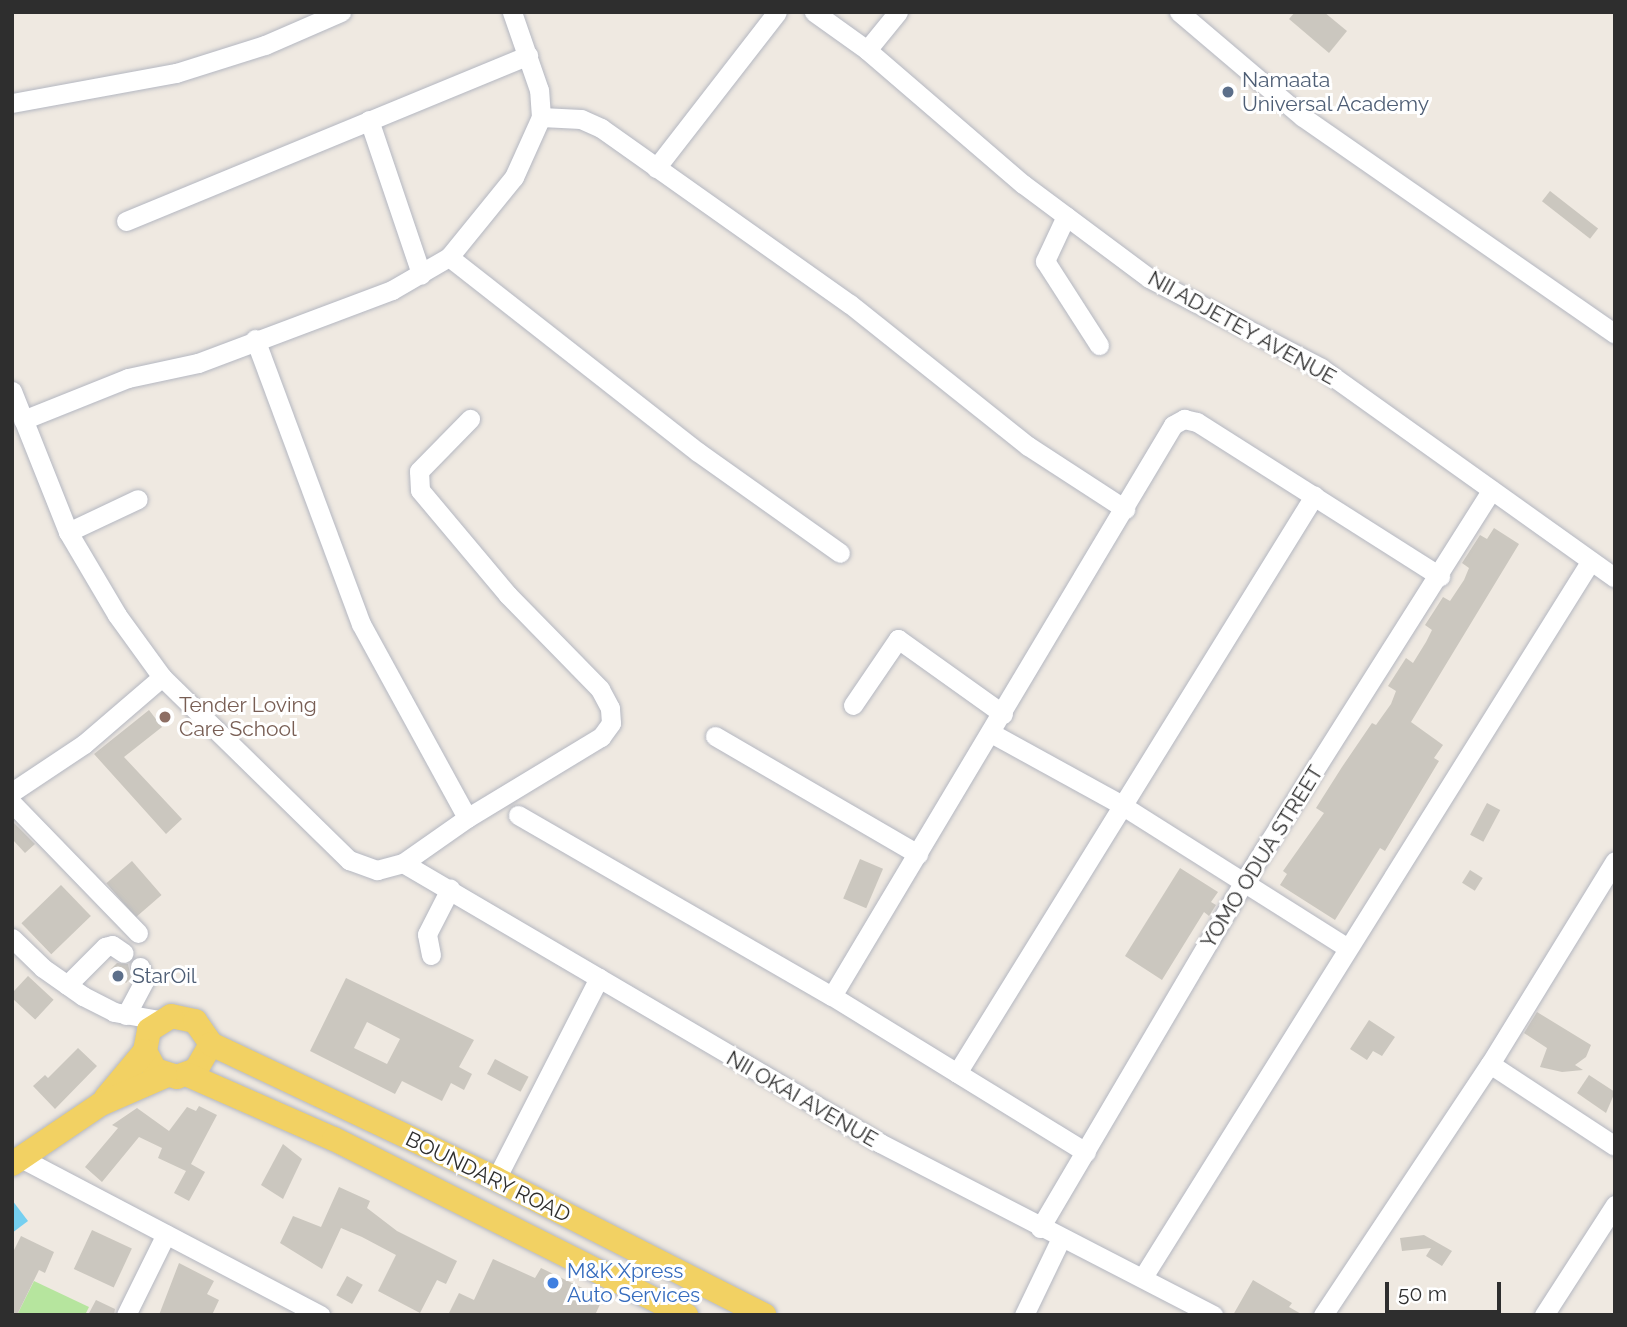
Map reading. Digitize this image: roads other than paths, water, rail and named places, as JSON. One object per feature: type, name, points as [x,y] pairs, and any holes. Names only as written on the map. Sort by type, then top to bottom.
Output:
[{"type":"main road","points":[[17,1161],[100,1104],[202,1063],[211,1044],[195,1021],[171,1016],[159,1020],[145,1047],[100,1104]]},
{"type":"main road","name":"BOUNDARY ROAD","points":[[211,1044],[496,1179],[764,1315]]},
{"type":"main road","points":[[145,1047],[155,1070],[176,1075]]},
{"type":"main road","name":"BOUNDARY ROAD","points":[[176,1075],[334,1139],[686,1315]]},
{"type":"street","points":[[12,103],[176,73],[265,45],[341,12]]},
{"type":"street","points":[[23,420],[128,378],[198,363],[421,274],[449,257],[514,177],[541,117],[539,90],[512,12]]},
{"type":"street","points":[[656,168],[777,12]]},
{"type":"street","name":"NII ADJETEY AVENUE","points":[[814,12],[867,50],[1066,216],[1149,278],[1244,332],[1321,368],[1615,578]]},
{"type":"street","points":[[867,50],[898,12]]},
{"type":"street","points":[[1187,15],[1303,117],[1615,334]]},
{"type":"street","points":[[126,221],[528,55]]},
{"type":"street","points":[[541,117],[581,119],[656,168],[850,303],[1028,446],[1125,509]]},
{"type":"street","points":[[369,120],[421,274]]},
{"type":"street","points":[[1066,216],[1045,261],[1099,345]]},
{"type":"street","points":[[449,257],[698,452],[840,553]]},
{"type":"street","points":[[255,339],[362,624],[467,818]]},
{"type":"street","points":[[13,394],[68,532],[117,615],[162,677],[349,860],[377,870],[403,863],[467,818],[601,737],[611,723],[610,708],[600,689],[508,595],[420,490],[419,471],[470,419]]},
{"type":"street","points":[[832,996],[1003,714],[1173,425],[1184,419],[1197,422],[1440,576]]},
{"type":"street","name":"YOMO ODUA STREET","points":[[1040,1228],[1243,883],[1440,576],[1491,490]]},
{"type":"street","points":[[957,1073],[1120,804],[1314,496]]},
{"type":"street","points":[[68,532],[138,499]]},
{"type":"street","points":[[1143,1277],[1346,947],[1590,562]]},
{"type":"street","points":[[853,705],[894,642],[907,644],[1003,714]]},
{"type":"street","points":[[12,792],[84,744],[162,677]]},
{"type":"street","points":[[991,733],[1120,804],[1346,947]]},
{"type":"street","points":[[715,736],[918,854]]},
{"type":"street","points":[[12,803],[138,933]]},
{"type":"street","points":[[518,815],[832,996],[1086,1152]]},
{"type":"street","points":[[1324,1315],[1490,1064],[1615,861]]},
{"type":"street","name":"NII OKAI AVENUE","points":[[403,863],[880,1143],[1213,1315]]},
{"type":"street","points":[[432,955],[427,934],[450,889]]},
{"type":"street","points":[[12,938],[67,985],[120,1013],[159,1020]]},
{"type":"street","points":[[67,985],[105,947],[112,945],[124,953]]},
{"type":"street","points":[[120,1013],[145,979],[140,967]]},
{"type":"street","points":[[496,1179],[598,978]]},
{"type":"street","points":[[120,1013],[145,1047]]},
{"type":"street","points":[[1490,1064],[1615,1146]]},
{"type":"street","points":[[17,1161],[166,1234],[313,1313]]},
{"type":"street","points":[[1544,1315],[1615,1205]]},
{"type":"street","points":[[126,1315],[166,1234]]},
{"type":"street","points":[[1024,1315],[1061,1238]]},
{"type":"water","points":[[12,1200],[28,1221],[12,1233]]},
{"type":"place","name":"Namaata Universal Academy","points":[[1228,92]]},
{"type":"place","name":"Tender Loving Care School","points":[[165,717]]},
{"type":"place","name":"StarOil","points":[[118,976]]},
{"type":"place","name":"M&K Xpress Auto Services","points":[[553,1283]]}]
